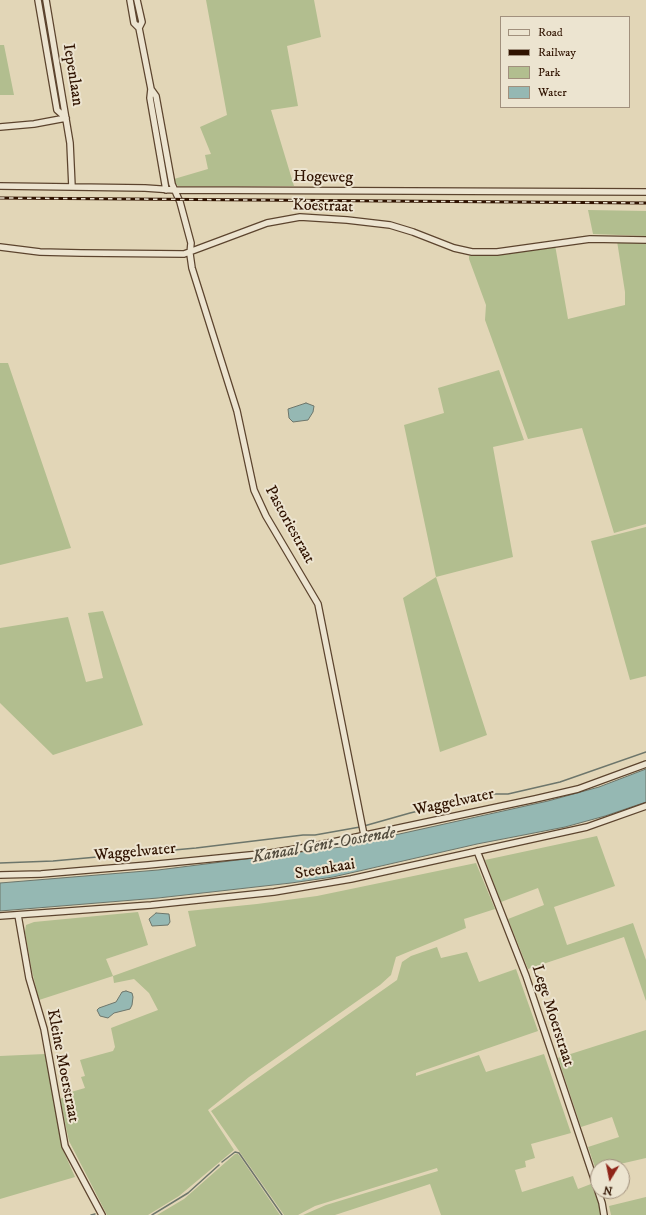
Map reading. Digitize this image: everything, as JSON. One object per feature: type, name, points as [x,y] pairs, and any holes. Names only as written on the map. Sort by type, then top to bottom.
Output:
[{"type":"street","name":"Iepenlaan","points":[[38,0],[57,110],[66,118]]},
{"type":"street","name":"Iepenlaan","points":[[46,0],[71,151],[72,187]]},
{"type":"street","name":"Pastoriestraat","points":[[130,0],[134,23],[139,28],[163,131],[166,190]]},
{"type":"street","name":"Pastoriestraat","points":[[137,0],[142,22],[139,28]]},
{"type":"street","name":"Iepenlaan","points":[[45,38],[53,37]]},
{"type":"street","name":"Pastoriestraat","points":[[152,89],[150,98],[157,133],[174,190],[182,209],[191,243],[190,250],[192,268],[237,411],[249,471],[258,500],[318,604],[363,830]]},
{"type":"street","points":[[0,127],[34,124],[66,118]]},
{"type":"street","points":[[157,133],[163,131]]},
{"type":"street","name":"Hogeweg","points":[[0,186],[145,188],[166,190],[646,192]]},
{"type":"street","name":"Koestraat","points":[[0,247],[40,252],[134,255],[184,254],[190,250],[215,243],[275,220],[300,217],[358,221],[394,226],[454,248],[472,252],[497,252],[548,244],[597,239],[646,240]]},
{"type":"street","name":"Waggelwater","points":[[0,876],[110,868],[270,853],[314,846],[363,830],[542,798],[578,789],[646,764]]},
{"type":"street","name":"Steenkaai","points":[[0,916],[151,905],[274,892],[351,879],[587,827],[646,806]]},
{"type":"street","name":"Lege Moerstraat","points":[[477,851],[526,976],[602,1203],[604,1215]]},
{"type":"street","name":"Kleine Moerstraat","points":[[18,915],[29,978],[44,1029],[65,1146],[102,1215]]},
{"type":"green space","points":[[40,0],[44,0],[48,34],[46,33]]},
{"type":"green space","points":[[206,0],[314,0],[321,37],[287,46],[298,106],[271,110],[294,186],[178,186],[175,183],[174,179],[208,169],[205,155],[211,154],[200,127],[227,115]]},
{"type":"green space","points":[[50,40],[63,109],[61,110],[59,108],[48,43]]},
{"type":"green space","points":[[0,45],[4,45],[14,95],[0,95]]},
{"type":"green space","points":[[588,210],[646,211],[646,236],[593,234]]},
{"type":"green space","points":[[617,241],[646,243],[646,524],[614,533],[582,428],[528,439],[485,320],[486,305],[469,256],[496,255],[555,245],[568,319],[625,305],[625,292]]},
{"type":"green space","points":[[0,363],[8,363],[71,548],[0,565]]},
{"type":"green space","points":[[499,370],[524,440],[493,447],[513,557],[436,577],[404,425],[444,413],[438,388]]},
{"type":"green space","points":[[646,527],[646,676],[630,680],[591,541]]},
{"type":"green space","points":[[436,577],[487,735],[440,752],[403,598]]},
{"type":"green space","points":[[103,611],[143,725],[53,755],[0,703],[0,628],[68,617],[86,682],[103,678],[88,613]]},
{"type":"green space","points":[[597,836],[615,886],[554,907],[567,945],[633,923],[646,960],[646,1001],[624,937],[528,969],[508,919],[544,905],[538,888],[501,902],[485,860]]},
{"type":"green space","points":[[476,863],[495,909],[464,919],[466,928],[396,957],[391,975],[380,985],[249,1077],[208,1110],[234,1150],[179,1196],[148,1215],[107,1215],[69,1141],[60,1099],[65,1097],[64,1094],[85,1088],[81,1077],[85,1076],[80,1060],[113,1051],[115,1047],[111,1028],[158,1010],[149,993],[134,979],[114,983],[113,976],[196,946],[188,911],[317,896]]},
{"type":"green space","points":[[138,912],[148,945],[106,959],[113,976],[39,1000],[25,932],[26,925],[34,922]]},
{"type":"green space","points":[[437,947],[441,958],[467,952],[479,982],[516,969],[538,1031],[416,1073],[416,1076],[479,1055],[486,1072],[544,1054],[571,1133],[531,1144],[535,1158],[525,1161],[526,1167],[515,1170],[522,1192],[573,1176],[578,1189],[590,1184],[590,1199],[597,1199],[601,1215],[441,1215],[430,1184],[335,1215],[303,1215],[326,1205],[438,1171],[437,1168],[315,1206],[298,1215],[284,1215],[211,1111],[397,980],[402,962],[411,956]]},
{"type":"green space","points":[[646,1030],[646,1158],[630,1162],[630,1159],[592,1159],[588,1147],[619,1137],[612,1117],[581,1127],[558,1058]]},
{"type":"green space","points":[[45,1054],[63,1150],[75,1177],[0,1199],[0,1056]]},
{"type":"green space","points":[[235,1154],[238,1154],[241,1158],[280,1215],[157,1215],[184,1199]]},
{"type":"green space","points":[[646,1197],[646,1215],[611,1215],[609,1206]]},
{"type":"water","points":[[306,403],[314,406],[313,412],[308,420],[293,422],[289,418],[288,409]]},
{"type":"water","points":[[646,769],[646,802],[605,816],[565,827],[477,844],[333,877],[158,898],[0,911],[0,883],[158,870],[341,847],[548,801],[599,787]]},
{"type":"water","points":[[156,913],[169,914],[170,922],[168,925],[152,926],[149,919]]},
{"type":"water","points":[[126,991],[132,993],[133,997],[130,1009],[114,1013],[108,1018],[100,1016],[97,1010],[99,1008],[116,1002],[122,992]]},
{"type":"waterway","name":"Kanaal Gent-Oostende","points":[[364,826],[410,813],[490,794],[508,794],[560,782],[646,752]]},
{"type":"waterway","name":"Kanaal Gent-Oostende","points":[[0,863],[53,861],[196,848],[303,835],[315,835],[360,827]]},
{"type":"waterway","points":[[222,1162],[235,1152],[239,1153],[282,1215]]},
{"type":"waterway","points":[[152,1215],[188,1193],[219,1165]]},
{"type":"waterway","points":[[91,1215],[95,1214]]},
{"type":"railway","points":[[0,198],[646,203]]}]
